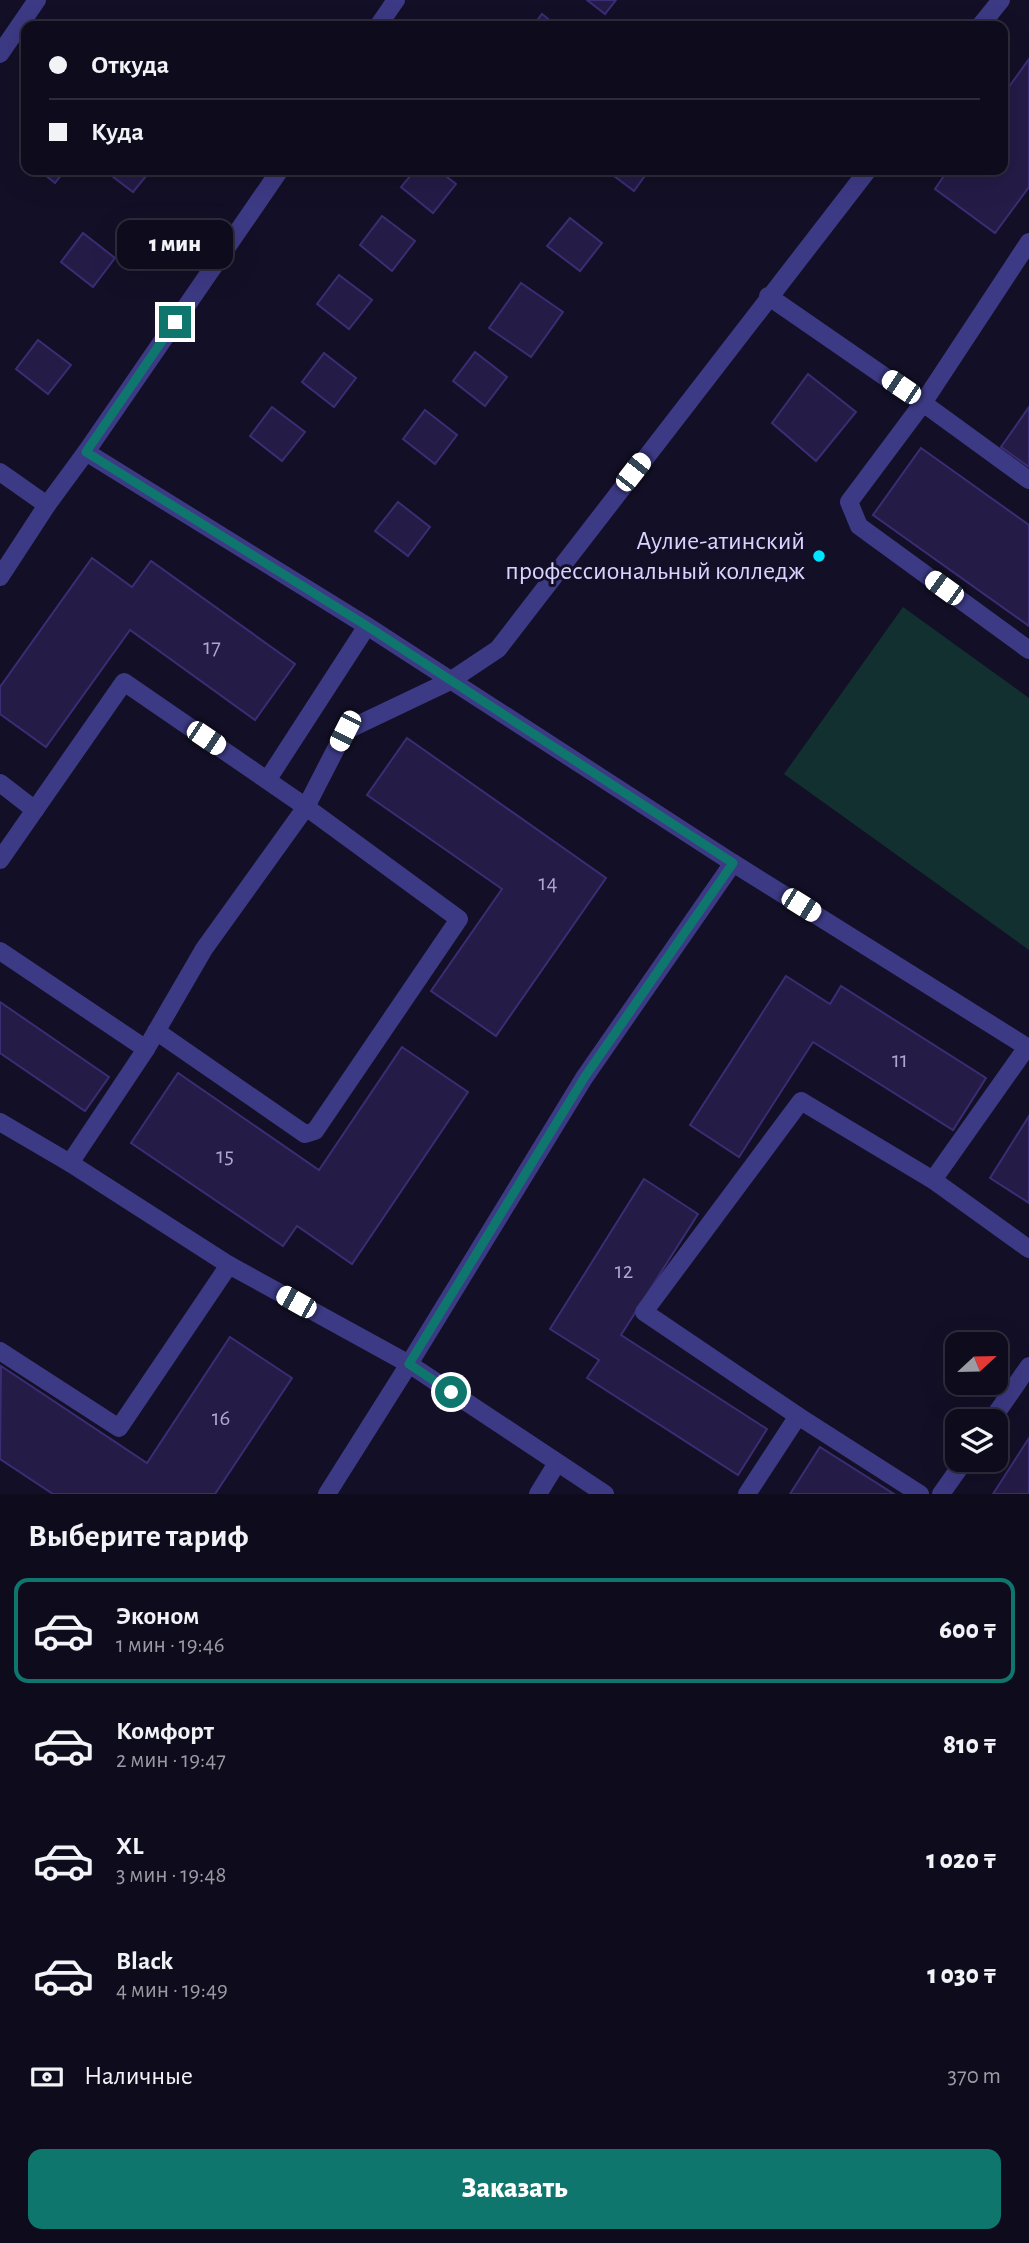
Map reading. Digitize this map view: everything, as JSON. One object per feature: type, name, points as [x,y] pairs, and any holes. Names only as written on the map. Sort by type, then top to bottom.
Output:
[{"type":"street","points":[[23,21],[37,0]]},
{"type":"street","points":[[381,21],[396,0]]},
{"type":"street","points":[[984,21],[1001,0]]},
{"type":"street","points":[[0,54],[21,23]]},
{"type":"street","points":[[0,577],[277,175]]},
{"type":"street","points":[[70,1163],[146,1048],[204,950],[306,807],[345,731],[450,681],[498,649],[864,175]]},
{"type":"street","points":[[1028,246],[923,402],[849,502],[859,526],[1029,650]]},
{"type":"street","points":[[768,296],[923,402],[1029,480]]},
{"type":"street","points":[[86,452],[367,626],[733,863],[1028,1047],[933,1180]]},
{"type":"street","points":[[0,472],[47,505]]},
{"type":"street","points":[[268,779],[367,626]]},
{"type":"street","points":[[0,860],[124,682],[268,779],[459,919],[315,1131],[305,1134],[156,1031]]},
{"type":"street","points":[[0,783],[35,810]]},
{"type":"street","points":[[327,1494],[584,1078],[733,863]]},
{"type":"street","points":[[0,951],[146,1048]]},
{"type":"street","points":[[920,1494],[797,1416],[644,1312],[801,1101],[933,1180],[1029,1249]]},
{"type":"street","points":[[0,1122],[70,1163],[229,1265],[409,1364],[605,1494]]},
{"type":"street","points":[[0,1351],[118,1428],[229,1265]]},
{"type":"street","points":[[999,1409],[1029,1366]]},
{"type":"street","points":[[747,1494],[797,1416]]},
{"type":"street","points":[[538,1494],[557,1462]]},
{"type":"street","points":[[941,1494],[956,1472]]},
{"type":"green space","points":[[903,607],[1029,698],[1029,950],[784,774]]},
{"type":"building","points":[[587,0],[616,0],[605,14]]},
{"type":"building","points":[[542,14],[551,21],[537,21]]},
{"type":"building","points":[[1029,59],[1029,187],[995,233],[935,189],[945,175],[1008,175],[1008,88]]},
{"type":"building","points":[[45,175],[61,175],[55,183]]},
{"type":"building","points":[[111,175],[147,175],[133,192]]},
{"type":"building","points":[[411,175],[444,175],[456,184],[433,213],[401,187]]},
{"type":"building","points":[[613,175],[645,175],[634,191]]},
{"type":"building","points":[[382,216],[415,241],[392,271],[360,245]]},
{"type":"building","points":[[570,218],[602,243],[580,271],[547,246]]},
{"type":"building","points":[[83,233],[115,258],[93,287],[61,262]]},
{"type":"building","points":[[339,275],[372,300],[349,329],[317,304]]},
{"type":"building","points":[[521,283],[563,312],[531,357],[489,328]]},
{"type":"building","points":[[38,340],[71,365],[48,394],[16,369]]},
{"type":"building","points":[[475,352],[507,377],[485,406],[453,381]]},
{"type":"building","points":[[324,353],[356,378],[334,407],[302,382]]},
{"type":"building","points":[[808,374],[856,412],[816,461],[772,423]]},
{"type":"building","points":[[272,407],[305,432],[282,461],[250,436]]},
{"type":"building","points":[[1029,407],[1029,467],[1001,447]]},
{"type":"building","points":[[425,410],[457,435],[435,464],[403,439]]},
{"type":"building","points":[[921,448],[1029,525],[1029,626],[873,515]]},
{"type":"building","points":[[398,502],[430,527],[408,556],[375,531]]},
{"type":"building","points":[[92,558],[132,587],[151,561],[295,664],[255,720],[130,630],[46,747],[0,714],[0,687]]},
{"type":"building","points":[[407,738],[606,878],[496,1036],[431,991],[502,889],[367,795]]},
{"type":"building","points":[[786,976],[830,1004],[841,986],[986,1078],[953,1130],[813,1042],[739,1157],[690,1125]]},
{"type":"building","points":[[0,1002],[109,1077],[85,1111],[0,1053]]},
{"type":"building","points":[[402,1047],[468,1092],[352,1264],[297,1226],[283,1246],[131,1143],[178,1073],[319,1170]]},
{"type":"building","points":[[1029,1116],[1029,1203],[990,1178]]},
{"type":"building","points":[[644,1179],[698,1214],[621,1335],[767,1429],[738,1475],[587,1378],[599,1360],[550,1329]]},
{"type":"building","points":[[230,1337],[292,1378],[215,1494],[53,1494],[0,1459],[1,1366],[147,1463]]},
{"type":"building","points":[[1029,1438],[1029,1494],[993,1494]]},
{"type":"building","points":[[820,1447],[894,1494],[790,1494]]},
{"type":"place","name":"Аулие-атинский профессиональный колледж","points":[[819,556]]},
{"type":"route","points":[[175,322],[86,452],[367,626],[733,863],[584,1078],[409,1364],[451,1392]]}]
